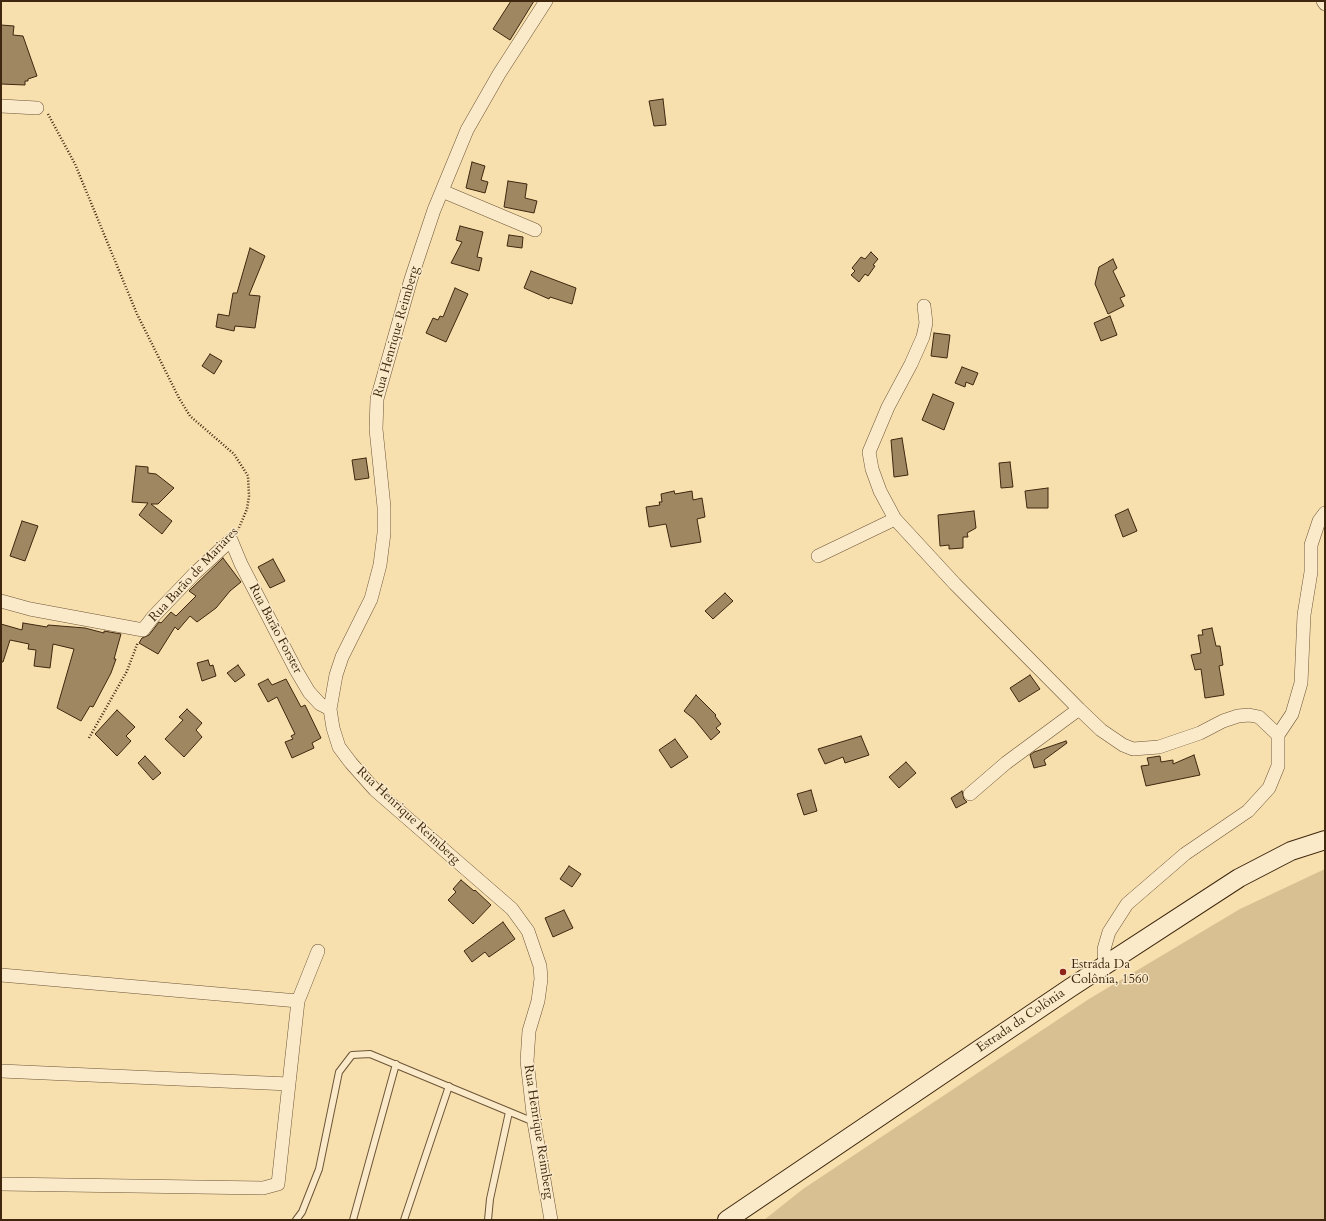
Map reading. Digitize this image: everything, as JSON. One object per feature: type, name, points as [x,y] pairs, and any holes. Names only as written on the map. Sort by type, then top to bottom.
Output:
[{"type":"main road","name":"Estrada da Colônia","points":[[727,1220],[1105,966],[1239,878],[1291,851],[1325,840]]},
{"type":"street","name":"Rua Henrique Reimberg","points":[[546,1],[478,109],[442,192],[411,279],[377,399],[376,429],[384,507],[384,533],[380,565],[371,599],[342,657],[336,675],[330,709],[333,728],[339,747],[351,763],[381,795],[512,909],[528,931],[540,966],[541,979],[538,1001],[529,1031],[527,1061],[534,1122],[551,1220]]},
{"type":"street","points":[[1,106],[37,108]]},
{"type":"street","points":[[442,192],[535,230]]},
{"type":"street","points":[[924,306],[926,323],[923,337],[911,364],[888,407],[869,452],[872,469],[880,491],[895,519],[955,584],[1079,709],[1114,740],[1133,749],[1152,748],[1170,744],[1238,716],[1249,715],[1259,717],[1278,735]]},
{"type":"street","points":[[1105,966],[1104,949],[1109,932],[1127,904],[1184,855],[1248,811],[1269,788],[1278,766],[1278,735],[1292,714],[1301,683],[1304,615],[1311,572],[1311,545],[1319,521],[1325,513]]},
{"type":"street","points":[[818,556],[895,519]]},
{"type":"street","name":"Rua Barão Forster","points":[[232,540],[241,564],[296,670],[309,692],[320,704],[330,709]]},
{"type":"street","name":"Rua Barão de Mariares","points":[[143,630],[153,617],[195,573],[232,540]]},
{"type":"street","points":[[1,601],[30,609],[143,630]]},
{"type":"street","points":[[970,794],[1006,763],[1079,709]]},
{"type":"street","points":[[1,1184],[263,1188],[278,1184],[298,1001],[318,951]]},
{"type":"street","points":[[1,975],[298,1001]]},
{"type":"street","points":[[1,1071],[289,1084]]},
{"type":"lane","points":[[296,1220],[302,1212],[319,1170],[339,1072],[352,1055],[370,1054],[534,1122]]},
{"type":"lane","points":[[353,1220],[396,1064]]},
{"type":"lane","points":[[404,1220],[448,1086]]},
{"type":"lane","points":[[488,1220],[490,1199],[510,1112]]},
{"type":"path","name":"Rua Barão de Mariares","points":[[37,108],[42,109],[50,116],[76,164],[137,314],[179,398],[190,416],[234,454],[248,476],[248,503],[242,523],[232,540]]},
{"type":"path","name":"Rua Barão de Mariares","points":[[89,738],[126,671],[143,630]]},
{"type":"shaded area","points":[[1325,869],[1325,1220],[764,1220],[803,1189],[1089,999],[1240,909]]},
{"type":"building","points":[[511,1],[534,1],[510,40],[493,29]]},
{"type":"building","points":[[1,25],[14,26],[13,35],[23,36],[37,76],[25,81],[25,85],[1,84]]},
{"type":"building","points":[[663,99],[666,125],[654,126],[649,101]]},
{"type":"building","points":[[472,162],[485,166],[481,180],[488,182],[485,193],[466,188]]},
{"type":"building","points":[[508,181],[527,184],[525,198],[537,201],[534,213],[504,207]]},
{"type":"building","points":[[460,226],[483,232],[477,257],[482,258],[479,271],[451,263],[462,242],[456,240]]},
{"type":"building","points":[[509,235],[523,237],[522,248],[507,246]]},
{"type":"building","points":[[250,248],[265,256],[249,295],[260,296],[255,328],[235,326],[234,331],[216,327],[218,314],[229,316],[233,293],[237,293]]},
{"type":"building","points":[[871,252],[878,259],[873,265],[875,266],[868,276],[865,274],[859,282],[851,275],[855,271],[852,268],[861,257],[865,259]]},
{"type":"building","points":[[1113,259],[1117,268],[1113,271],[1125,296],[1120,298],[1124,306],[1108,314],[1095,284],[1099,267]]},
{"type":"building","points":[[531,271],[576,288],[572,304],[550,297],[549,299],[524,288]]},
{"type":"building","points":[[455,288],[468,294],[446,342],[426,333],[433,318],[438,320],[440,316],[443,317]]},
{"type":"building","points":[[1110,316],[1117,335],[1101,341],[1094,323]]},
{"type":"building","points":[[934,333],[950,335],[947,358],[931,356]]},
{"type":"building","points":[[210,354],[222,361],[214,374],[202,366]]},
{"type":"building","points":[[962,367],[978,373],[973,385],[966,382],[965,387],[955,383]]},
{"type":"building","points":[[933,394],[954,403],[944,430],[922,420]]},
{"type":"building","points":[[902,438],[908,475],[894,477],[891,440]]},
{"type":"building","points":[[366,458],[369,478],[355,480],[352,460]]},
{"type":"building","points":[[1010,462],[1013,487],[1001,488],[999,463]]},
{"type":"building","points":[[136,466],[148,467],[148,473],[156,474],[174,488],[158,504],[151,504],[172,521],[162,534],[139,515],[148,503],[132,502]]},
{"type":"building","points":[[1048,488],[1048,508],[1027,508],[1025,491]]},
{"type":"building","points":[[674,491],[675,494],[692,491],[693,500],[702,498],[705,517],[697,519],[701,542],[671,547],[666,524],[649,527],[646,507],[660,505],[659,502],[662,502],[661,494]]},
{"type":"building","points":[[1128,509],[1137,531],[1123,537],[1115,515]]},
{"type":"building","points":[[974,511],[976,528],[967,533],[968,537],[963,537],[963,548],[949,549],[949,545],[940,546],[938,515]]},
{"type":"building","points":[[22,521],[38,526],[25,561],[10,556]]},
{"type":"building","points":[[223,558],[241,582],[230,591],[216,608],[197,622],[190,616],[178,630],[175,627],[158,654],[139,643],[142,638],[149,635],[159,622],[161,623],[171,612],[176,616],[196,596],[189,591]]},
{"type":"building","points":[[273,559],[285,581],[270,588],[258,567]]},
{"type":"building","points":[[725,593],[733,601],[713,619],[705,611]]},
{"type":"building","points":[[23,623],[47,627],[48,625],[85,628],[104,633],[104,631],[121,634],[114,659],[116,659],[111,673],[93,707],[90,706],[81,721],[57,708],[74,649],[53,644],[50,668],[34,666],[36,650],[28,649],[29,644],[10,640],[3,662],[1,662],[1,624],[22,630]]},
{"type":"building","points":[[1212,628],[1216,646],[1220,646],[1223,665],[1219,666],[1224,695],[1205,698],[1201,669],[1195,670],[1191,655],[1201,653],[1198,635],[1203,635],[1202,630]]},
{"type":"building","points":[[208,660],[210,666],[213,665],[216,676],[202,681],[197,663]]},
{"type":"building","points":[[238,665],[245,675],[235,682],[227,673]]},
{"type":"building","points":[[1030,675],[1040,689],[1019,702],[1010,688]]},
{"type":"building","points":[[268,679],[272,685],[286,679],[301,707],[305,705],[321,738],[312,743],[314,748],[292,758],[285,742],[293,739],[291,736],[295,734],[277,697],[268,702],[258,684]]},
{"type":"building","points":[[696,695],[716,715],[715,716],[721,724],[716,728],[720,732],[711,740],[694,719],[684,711]]},
{"type":"building","points":[[187,709],[202,723],[196,730],[202,737],[184,757],[165,739],[183,720],[179,717]]},
{"type":"building","points":[[117,710],[135,727],[126,736],[131,741],[117,756],[95,734]]},
{"type":"building","points":[[861,736],[869,755],[845,763],[843,757],[825,764],[818,749]]},
{"type":"building","points":[[675,739],[688,757],[671,768],[659,750]]},
{"type":"building","points":[[1066,741],[1067,743],[1044,760],[1046,765],[1034,768],[1030,755],[1034,752]]},
{"type":"building","points":[[1194,755],[1200,775],[1146,786],[1141,766],[1149,765],[1147,758],[1160,756],[1161,762],[1173,760],[1173,764]]},
{"type":"building","points":[[145,756],[161,773],[153,780],[138,763]]},
{"type":"building","points":[[906,762],[916,773],[899,788],[889,777]]},
{"type":"building","points":[[811,790],[817,811],[804,815],[797,794]]},
{"type":"building","points":[[962,791],[964,799],[967,802],[956,808],[951,798]]},
{"type":"building","points":[[569,866],[581,874],[572,887],[560,879]]},
{"type":"building","points":[[461,880],[474,891],[475,890],[491,905],[473,924],[448,900],[456,892],[453,889]]},
{"type":"building","points":[[564,910],[573,928],[553,937],[545,918]]},
{"type":"building","points":[[503,922],[515,939],[489,957],[485,952],[472,962],[464,951]]},
{"type":"place","name":"Estrada Da Colônia, 1560","points":[[1063,972]]}]
